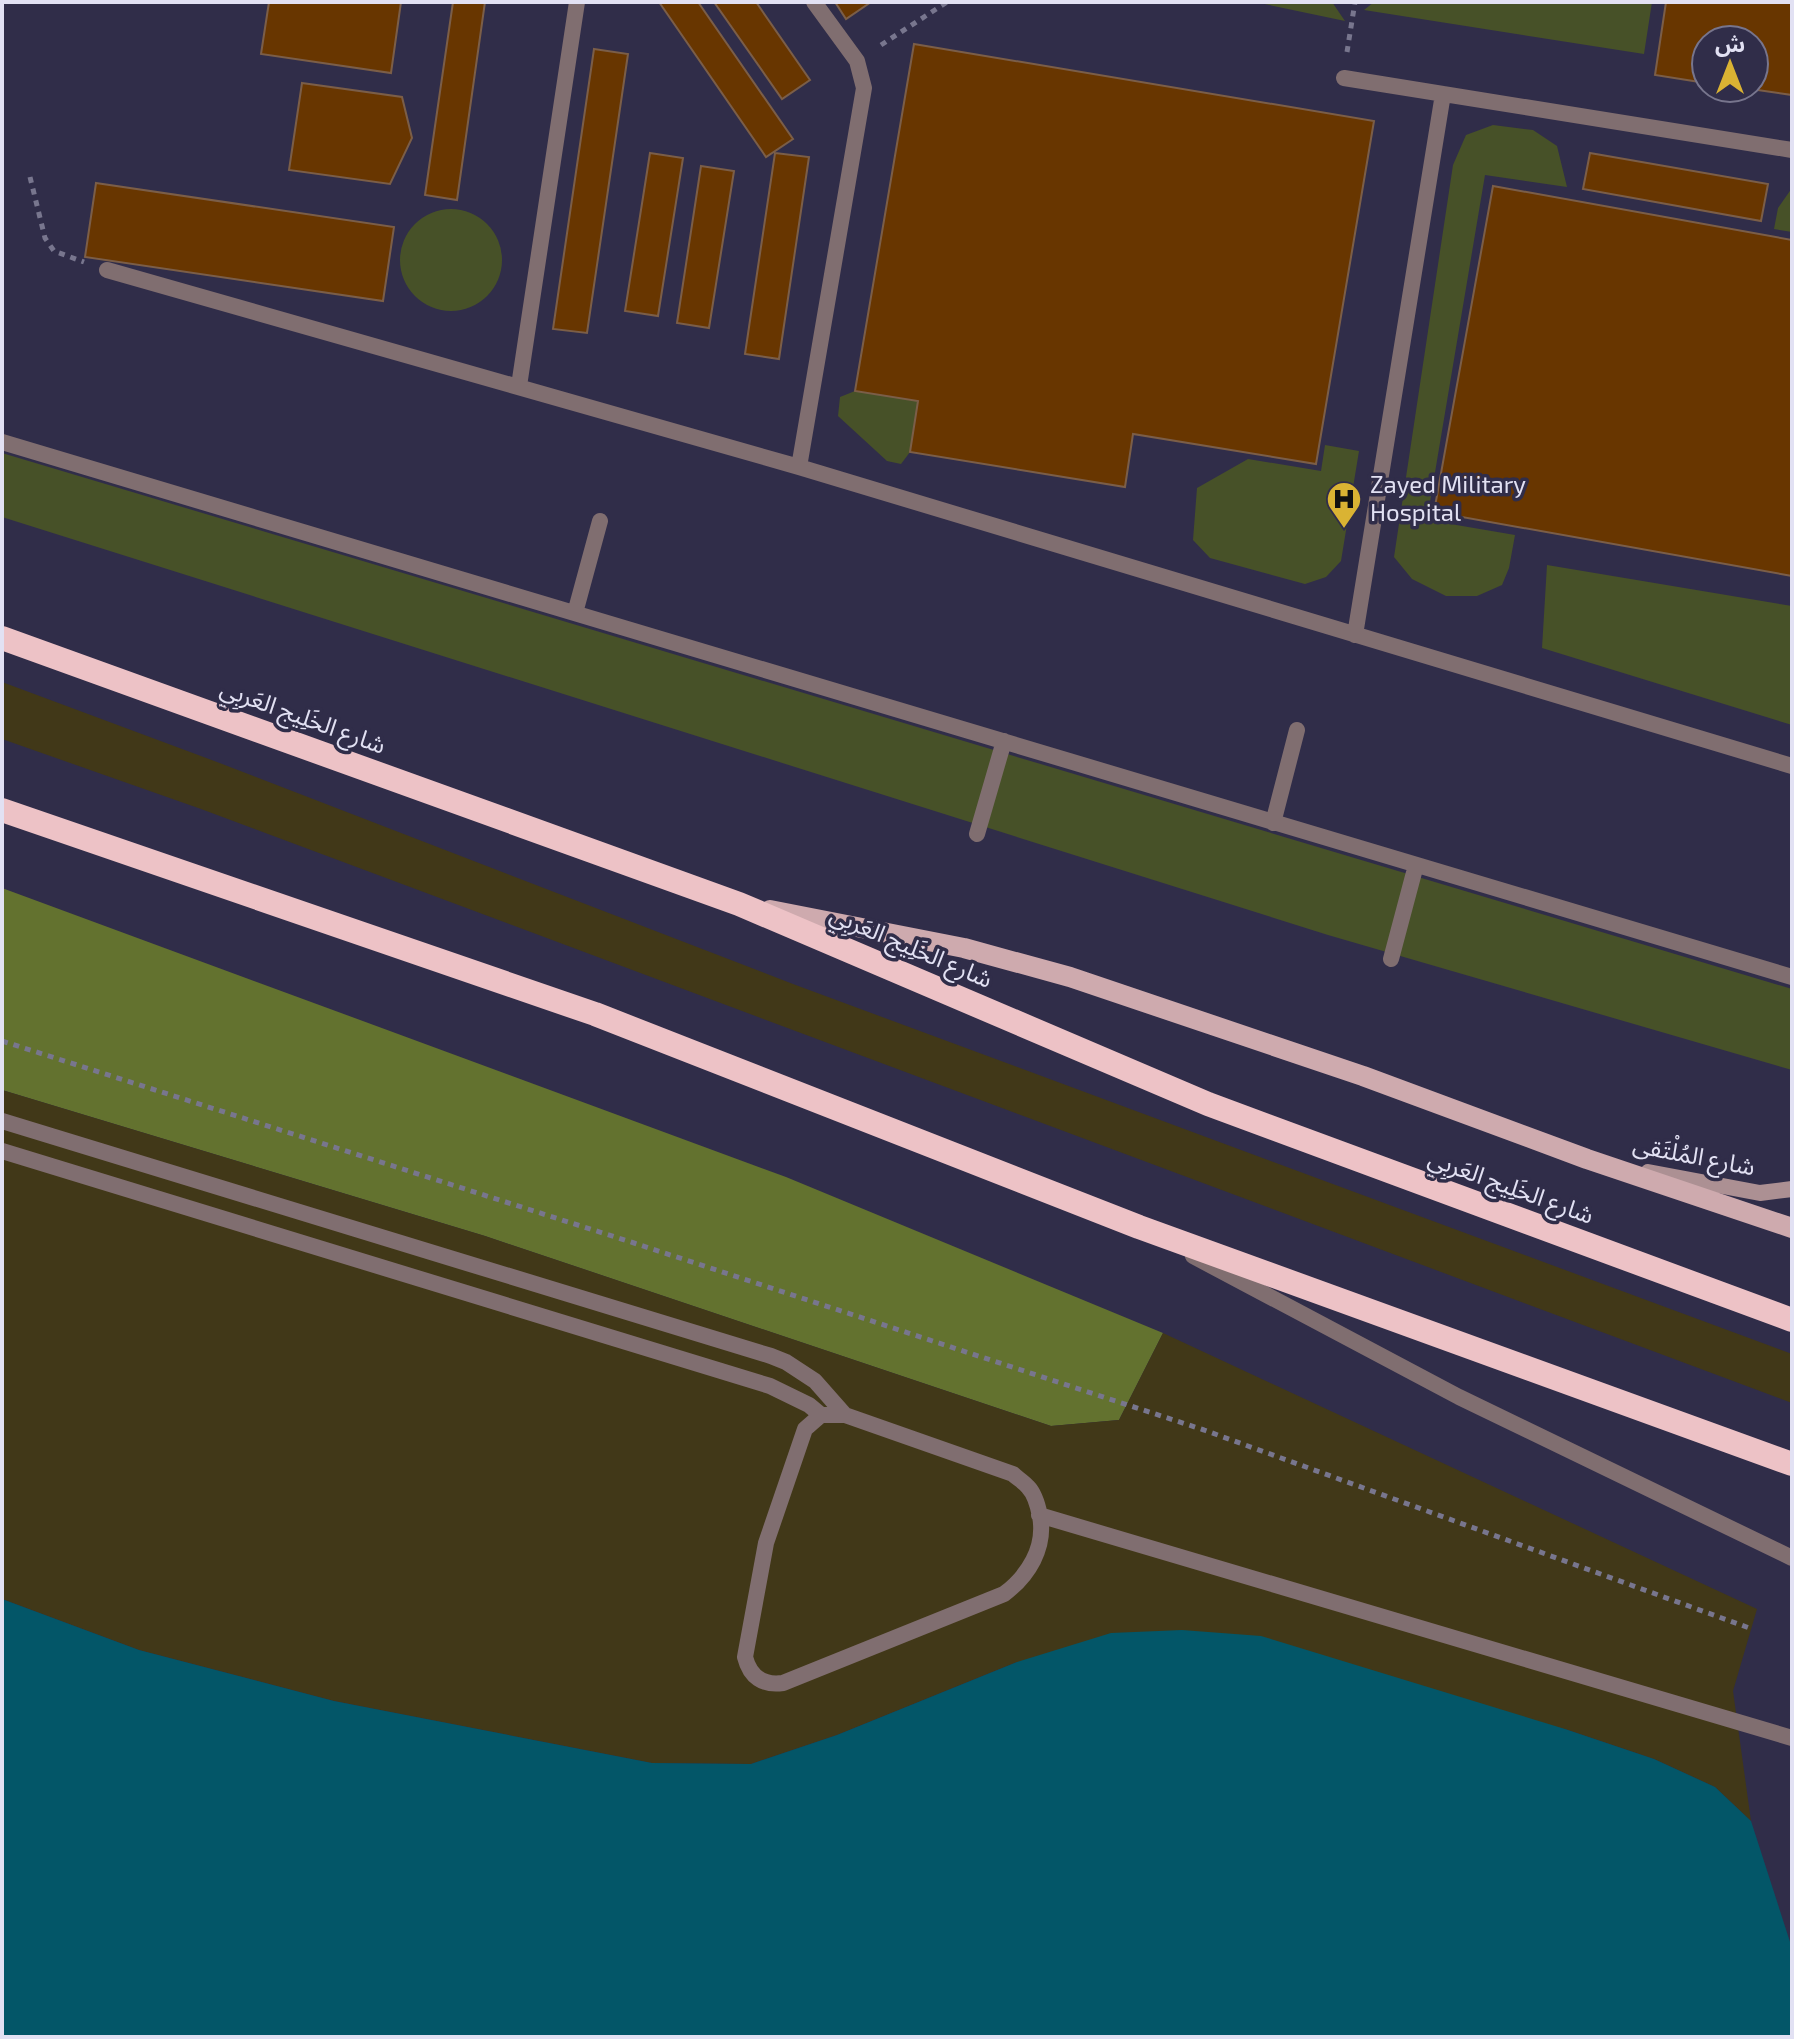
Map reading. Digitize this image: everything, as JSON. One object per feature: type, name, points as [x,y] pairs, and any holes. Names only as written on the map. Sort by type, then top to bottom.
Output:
[{"type":"highway","name":"شارع الخَلِيج العَربِي","points":[[2,638],[739,904],[1208,1104],[1792,1320]]},
{"type":"highway","points":[[2,810],[595,1014],[1139,1227],[1792,1464]]},
{"type":"main road","points":[[739,904],[964,948],[1070,977],[1363,1076],[1587,1159],[1792,1228]]},
{"type":"street","name":"شارع المُلْتَقى","points":[[1587,1159],[1733,1190],[1760,1193],[1792,1189]]},
{"type":"lane","points":[[519,386],[577,2]]},
{"type":"lane","points":[[799,467],[864,88],[857,61],[814,2]]},
{"type":"lane","points":[[1344,78],[1792,150]]},
{"type":"lane","points":[[1355,635],[1443,94]]},
{"type":"lane","points":[[107,270],[799,467],[1792,766]]},
{"type":"lane","points":[[2,442],[1790,977]]},
{"type":"lane","points":[[575,613],[600,521]]},
{"type":"lane","points":[[1273,823],[1297,730]]},
{"type":"lane","points":[[977,834],[1004,741]]},
{"type":"lane","points":[[1391,959],[1416,865]]},
{"type":"lane","points":[[2,1121],[771,1356],[815,1381],[845,1415]]},
{"type":"lane","points":[[2,1151],[770,1386],[809,1405],[821,1415],[845,1415],[1013,1474],[1030,1488],[1039,1515],[1040,1541],[1035,1559],[1016,1585],[1004,1594],[783,1683],[771,1685],[761,1681],[747,1666],[745,1657],[761,1564],[805,1429],[821,1415]]},
{"type":"lane","points":[[1139,1227],[1459,1397],[1792,1558]]},
{"type":"lane","points":[[1039,1515],[1792,1738]]},
{"type":"path","points":[[857,61],[947,2]]},
{"type":"path","points":[[1344,78],[1355,2]]},
{"type":"path","points":[[30,177],[45,238],[54,251],[107,270]]},
{"type":"path","points":[[2,1041],[634,1243],[1204,1430],[1752,1629]]},
{"type":"green space","points":[[1255,2],[1332,2],[1345,21]]},
{"type":"green space","points":[[1374,2],[1652,2],[1644,54],[1364,10]]},
{"type":"green space","points":[[1493,125],[1533,130],[1557,146],[1567,187],[1485,175],[1427,520],[1515,535],[1509,568],[1502,585],[1477,596],[1446,596],[1412,579],[1394,557],[1453,165],[1466,135]]},
{"type":"green space","points":[[1792,188],[1792,232],[1774,229],[1778,208]]},
{"type":"green space","points":[[451,209],[470,213],[487,224],[498,241],[502,260],[498,279],[487,296],[470,307],[451,311],[432,307],[415,296],[404,279],[400,260],[404,241],[415,224],[432,213]]},
{"type":"green space","points":[[855,391],[918,401],[910,452],[901,464],[887,461],[838,416],[840,397]]},
{"type":"green space","points":[[1325,445],[1359,451],[1341,561],[1326,577],[1305,584],[1210,558],[1193,540],[1197,488],[1248,459],[1321,471]]},
{"type":"green space","points":[[2,453],[1792,989],[1792,1070],[1328,935],[2,517]]},
{"type":"green space","points":[[1547,565],[1792,606],[1792,725],[1542,648]]},
{"type":"green space","points":[[2,888],[786,1177],[1163,1333],[1119,1420],[1051,1426],[485,1236],[2,1090]]},
{"type":"sand","points":[[2,682],[793,984],[1792,1354],[1792,1403],[201,809],[2,739]]},
{"type":"sand","points":[[2,1090],[485,1236],[1051,1426],[1119,1420],[1163,1333],[1757,1609],[1733,1691],[1751,1821],[1715,1787],[1654,1759],[1565,1729],[1017,1662],[837,1735],[751,1764],[652,1763],[334,1701],[139,1650],[2,1599]]},
{"type":"water","points":[[2,1599],[139,1650],[334,1701],[652,1763],[751,1764],[837,1735],[1017,1662],[1111,1633],[1182,1630],[1261,1636],[1565,1729],[1654,1759],[1715,1787],[1751,1821],[1792,1948],[1792,2037],[2,2037]]},
{"type":"building","points":[[269,2],[401,2],[391,73],[261,54]]},
{"type":"building","points":[[453,2],[485,2],[457,200],[425,195]]},
{"type":"building","points":[[659,2],[698,2],[793,139],[766,157]]},
{"type":"building","points":[[714,2],[756,2],[810,80],[782,99]]},
{"type":"building","points":[[835,2],[871,2],[846,19]]},
{"type":"building","points":[[1666,2],[1792,2],[1792,95],[1770,92],[1770,24],[1690,24],[1690,80],[1655,75]]},
{"type":"building","points":[[914,44],[1374,121],[1316,464],[1133,434],[1125,487],[910,452],[918,401],[855,391]]},
{"type":"building","points":[[594,49],[628,54],[587,333],[553,329]]},
{"type":"building","points":[[302,83],[402,97],[412,138],[390,184],[289,170]]},
{"type":"building","points":[[650,153],[683,158],[658,316],[625,311]]},
{"type":"building","points":[[775,153],[809,157],[779,359],[745,354]]},
{"type":"building","points":[[1590,153],[1768,184],[1761,221],[1583,189]]},
{"type":"building","points":[[701,166],[734,171],[709,328],[677,323]]},
{"type":"building","points":[[96,183],[394,227],[383,301],[85,257]]},
{"type":"building","points":[[1493,186],[1792,240],[1792,576],[1434,512]]},
{"type":"place","name":"Zayed Military Hospital","points":[[1344,530]]}]
